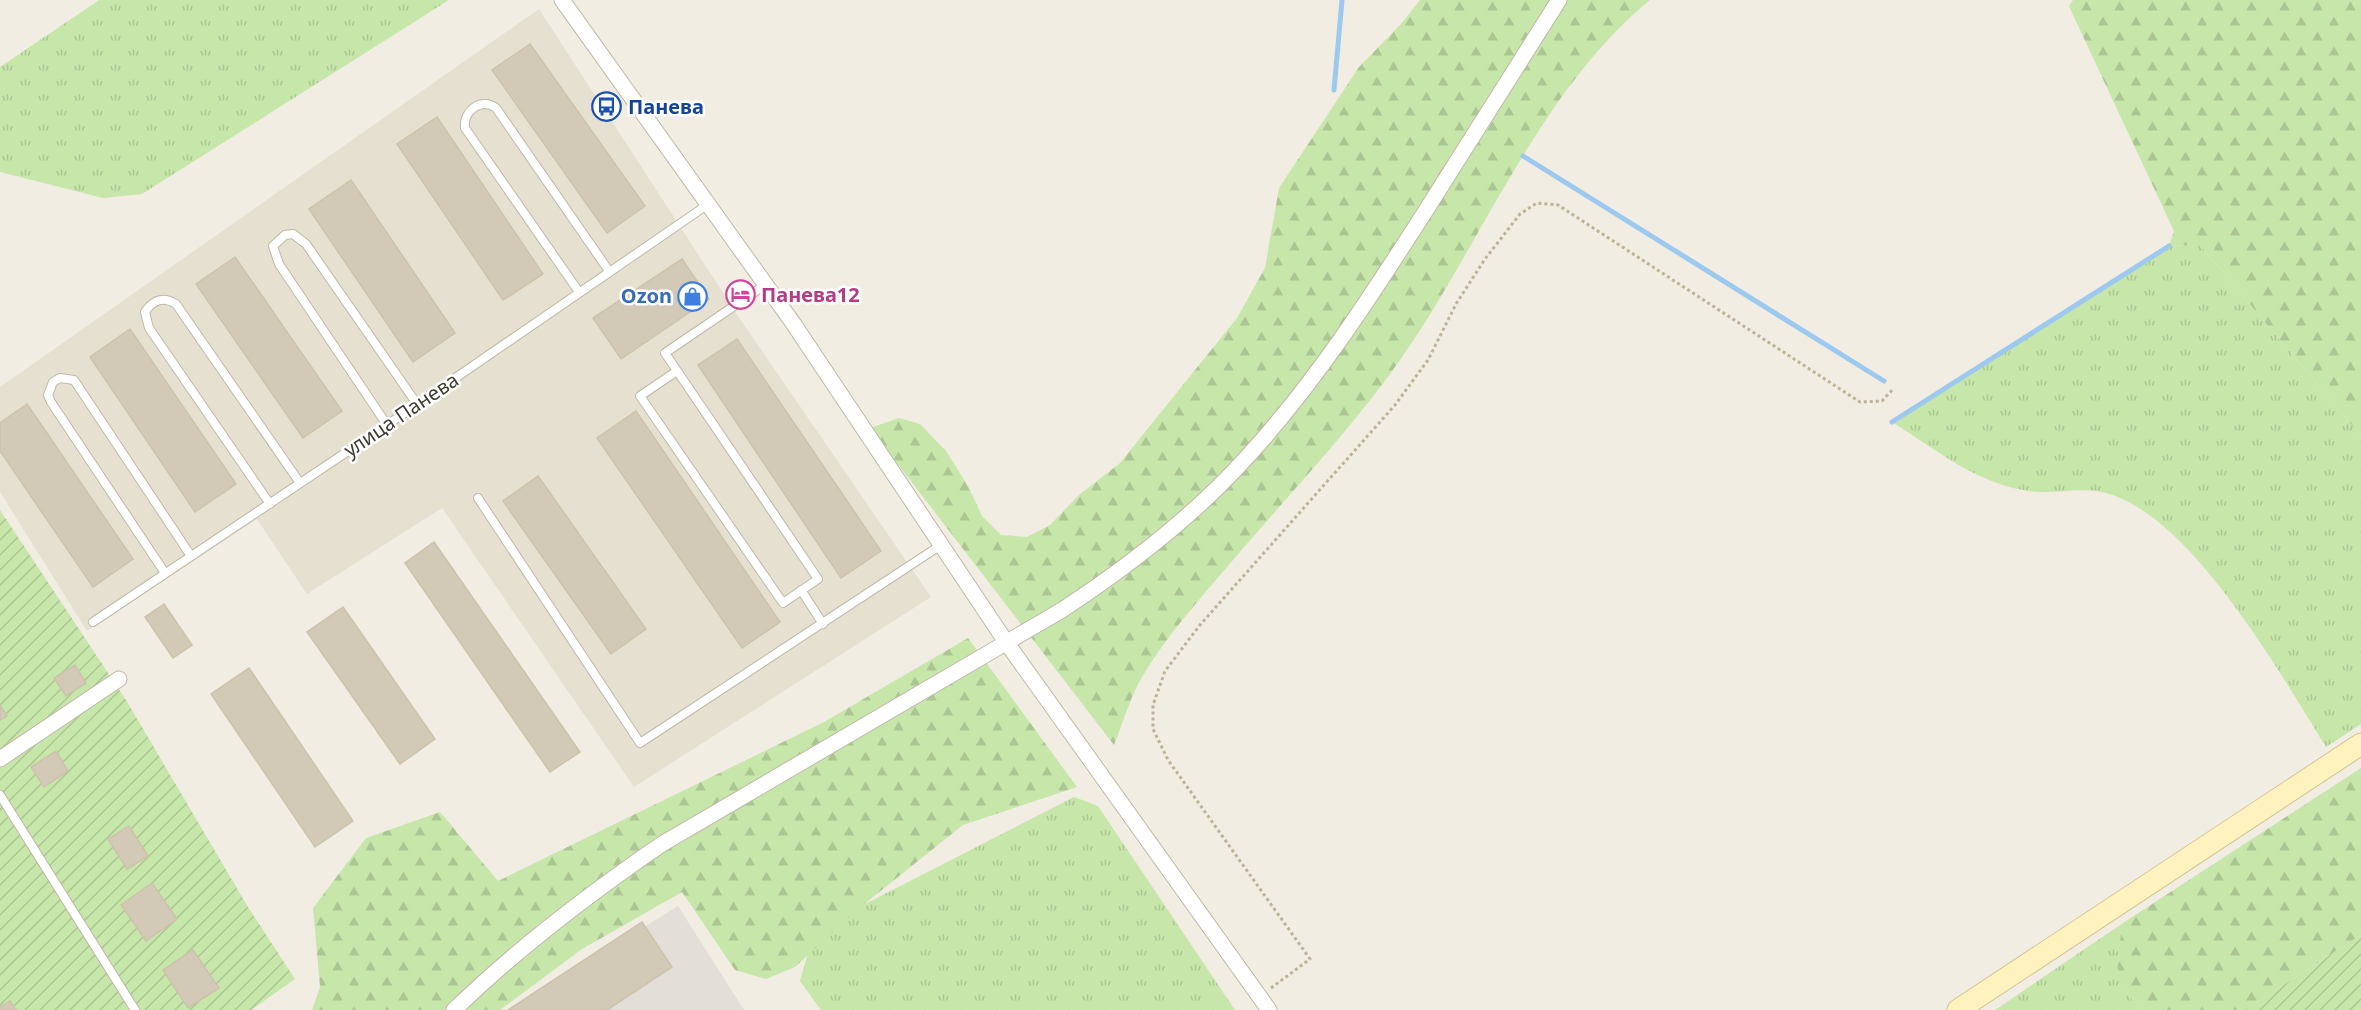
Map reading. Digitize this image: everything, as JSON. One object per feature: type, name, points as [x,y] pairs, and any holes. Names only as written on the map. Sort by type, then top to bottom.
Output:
[{"type":"main road","points":[[1958,1010],[2361,744]]},
{"type":"street","points":[[562,0],[765,285],[1006,642],[1269,1010]]},
{"type":"street","points":[[454,1010],[567,913],[662,844],[1006,642],[1114,575],[1166,534],[1247,458],[1330,355],[1372,294],[1560,0]]},
{"type":"street","points":[[0,759],[119,679]]},
{"type":"lane","points":[[579,292],[465,128],[464,120],[475,108],[489,103],[496,108],[609,271]]},
{"type":"lane","name":"улица Панева","points":[[93,622],[387,425],[707,205]]},
{"type":"lane","points":[[387,425],[279,264],[273,246],[277,241],[293,234],[306,244],[417,404]]},
{"type":"lane","points":[[676,371],[640,396],[783,603],[818,579],[665,353],[765,285]]},
{"type":"lane","points":[[270,504],[149,328],[145,321],[145,312],[150,305],[160,299],[168,299],[176,304],[300,483]]},
{"type":"lane","points":[[165,573],[51,402],[48,395],[53,382],[60,378],[74,381],[191,556]]},
{"type":"lane","points":[[478,498],[640,743],[941,545]]},
{"type":"lane","points":[[801,590],[823,624]]},
{"type":"lane","points":[[0,795],[135,1010]]},
{"type":"path","points":[[1260,996],[1310,959],[1168,760],[1153,729],[1153,705],[1165,670],[1200,626],[1395,405],[1428,360],[1456,304],[1479,268],[1520,214],[1537,203],[1558,205],[1860,402],[1882,401],[1894,388]]},
{"type":"shaded area","points":[[539,9],[742,322],[931,597],[634,787],[442,508],[307,594],[257,519],[87,631],[0,492],[0,387]]},
{"type":"shaded area","points":[[678,906],[744,1010],[512,1010]]},
{"type":"green space","points":[[99,0],[449,0],[142,194],[103,198],[0,172],[0,67]]},
{"type":"green space","points":[[1420,0],[1650,0],[1608,40],[1570,86],[1536,135],[1412,342],[1378,390],[1323,457],[1204,593],[1161,648],[1138,685],[1114,745],[870,428],[899,418],[920,424],[946,451],[968,486],[982,516],[1001,535],[1027,537],[1050,525],[1079,495],[1120,463],[1237,318],[1265,268],[1279,188],[1359,67],[1402,23]]},
{"type":"green space","points":[[2073,0],[2361,0],[2361,436],[2200,245],[2169,246],[2174,231],[2069,6]]},
{"type":"green space","points":[[2200,245],[2361,436],[2361,724],[2326,747],[2285,680],[2231,601],[2201,564],[2170,532],[2138,507],[2097,491],[2038,492],[1992,481],[1957,464],[1892,422],[2169,246]]},
{"type":"green space","points":[[0,510],[126,700],[248,907],[295,979],[251,1010],[0,1010]]},
{"type":"green space","points":[[968,638],[1077,787],[963,825],[858,909],[795,967],[766,979],[735,970],[682,892],[582,949],[500,1010],[459,1010],[455,1004],[443,1010],[312,1010],[320,987],[313,908],[366,838],[440,812],[498,881],[824,722]]},
{"type":"green space","points":[[2361,768],[2361,935],[2245,1010],[2141,1010],[2124,988],[2118,970],[2118,950],[2123,923]]},
{"type":"green space","points":[[1074,797],[1098,806],[1235,1010],[821,1010],[800,981],[810,947],[828,923]]},
{"type":"green space","points":[[2123,923],[2118,970],[2124,988],[2141,1010],[1995,1010]]},
{"type":"green space","points":[[2361,935],[2361,1010],[2245,1010]]},
{"type":"building","points":[[530,44],[645,206],[607,233],[492,70]]},
{"type":"building","points":[[437,117],[543,274],[503,300],[397,144]]},
{"type":"building","points":[[351,180],[455,333],[413,362],[309,209]]},
{"type":"building","points":[[235,257],[342,411],[303,438],[196,284]]},
{"type":"building","points":[[682,259],[709,299],[621,359],[593,318]]},
{"type":"building","points":[[130,329],[236,484],[195,512],[90,357]]},
{"type":"building","points":[[737,339],[881,551],[841,578],[698,365]]},
{"type":"building","points":[[27,404],[133,559],[93,587],[0,451],[0,423]]},
{"type":"building","points":[[636,411],[780,622],[742,648],[597,438]]},
{"type":"building","points":[[538,476],[646,629],[611,654],[503,501]]},
{"type":"building","points":[[434,542],[580,752],[550,772],[405,563]]},
{"type":"building","points":[[164,604],[192,645],[173,658],[145,617]]},
{"type":"building","points":[[343,607],[435,739],[400,764],[307,632]]},
{"type":"building","points":[[75,665],[86,683],[66,696],[54,678]]},
{"type":"building","points":[[249,668],[353,821],[315,847],[211,694]]},
{"type":"building","points":[[0,705],[7,716],[0,720]]},
{"type":"building","points":[[56,751],[68,771],[44,787],[31,767]]},
{"type":"building","points":[[129,826],[148,856],[127,869],[108,839]]},
{"type":"building","points":[[152,883],[177,919],[146,941],[121,905]]},
{"type":"building","points":[[642,922],[672,967],[607,1010],[508,1010]]},
{"type":"building","points":[[193,950],[219,988],[188,1008],[163,970]]},
{"type":"building","points":[[10,1001],[16,1010],[0,1010],[0,1007]]},
{"type":"waterway","points":[[1334,90],[1342,0]]},
{"type":"waterway","points":[[1523,156],[1884,381]]},
{"type":"waterway","points":[[1892,422],[2169,246]]},
{"type":"place","name":"Панева","points":[[607,107]]},
{"type":"place","name":"Панева12","points":[[740,295]]},
{"type":"place","name":"Ozon","points":[[693,296]]}]
